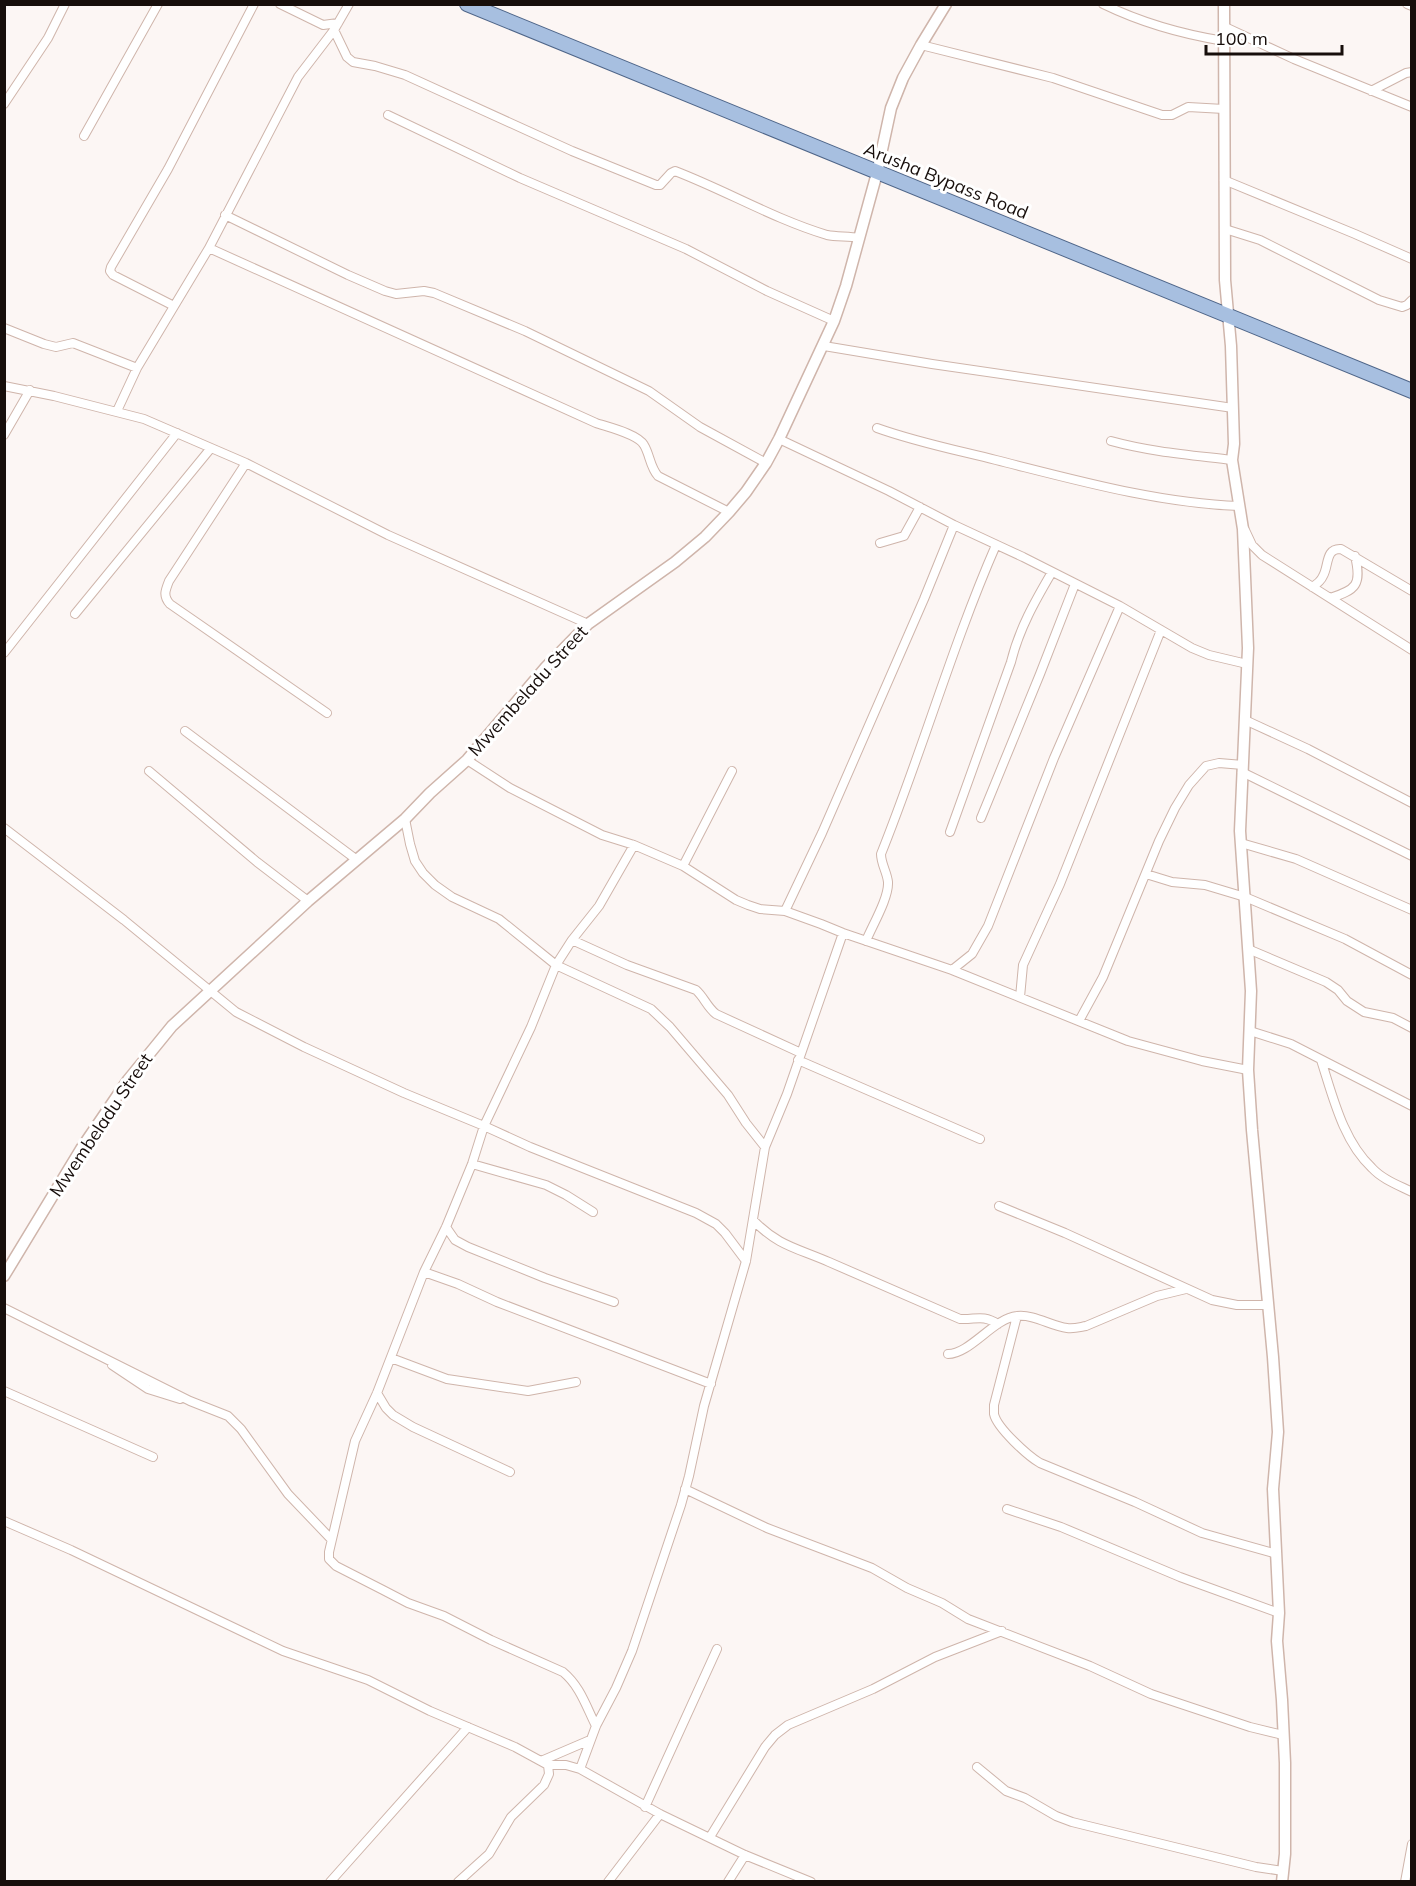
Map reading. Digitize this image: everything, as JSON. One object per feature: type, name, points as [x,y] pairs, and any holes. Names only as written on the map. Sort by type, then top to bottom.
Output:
[{"type":"main road","name":"Arusha Bypass Road","points":[[467,4],[1412,391]]},
{"type":"street","points":[[4,104],[48,38],[65,4]]},
{"type":"street","points":[[84,136],[159,4]]},
{"type":"street","points":[[174,306],[113,275],[110,271],[111,267],[168,169],[254,4]]},
{"type":"street","points":[[280,4],[322,25],[336,26]]},
{"type":"street","points":[[117,411],[137,368],[209,248],[298,77],[350,4]]},
{"type":"street","name":"Mwembeladu Street","points":[[4,1276],[81,1149],[128,1080],[172,1026],[308,901],[405,819],[467,760],[546,667],[588,624],[675,562],[729,513],[766,463],[824,346],[860,238],[891,108],[903,78],[946,4]]},
{"type":"street","points":[[1103,4],[1150,25],[1224,41]]},
{"type":"street","points":[[977,1767],[1006,1791],[1072,1822],[1257,1867],[1285,1878],[1282,1700],[1277,1641],[1279,1612],[1273,1513],[1278,1432],[1248,1070],[1251,991],[1240,831],[1247,664],[1242,524],[1232,460],[1233,408],[1225,280],[1224,4]]},
{"type":"street","points":[[1407,4],[1412,6]]},
{"type":"street","points":[[336,26],[347,57],[353,62],[405,75],[572,151],[656,185],[660,185],[675,171],[786,220],[830,235],[860,238]]},
{"type":"street","points":[[1225,27],[1294,59],[1412,107]]},
{"type":"street","points":[[921,45],[1053,78],[1162,115],[1172,115],[1188,108],[1224,109]]},
{"type":"street","points":[[1371,91],[1406,72],[1412,72]]},
{"type":"street","points":[[388,115],[520,178],[686,249],[767,291],[834,321]]},
{"type":"street","points":[[1224,180],[1412,259]]},
{"type":"street","points":[[225,215],[385,291],[396,294],[424,291],[434,293],[525,331],[649,391],[700,427],[766,463]]},
{"type":"street","points":[[1225,229],[1260,240],[1379,300],[1402,307],[1412,300]]},
{"type":"street","points":[[209,248],[596,423],[636,437],[643,442],[658,476],[729,513]]},
{"type":"street","points":[[4,328],[50,346],[73,343],[137,368]]},
{"type":"street","points":[[824,346],[1233,408]]},
{"type":"street","points":[[4,386],[30,390],[144,419],[246,463],[388,535],[588,624]]},
{"type":"street","points":[[4,435],[30,390]]},
{"type":"street","points":[[877,428],[921,443],[1098,485],[1160,498],[1218,506],[1239,506]]},
{"type":"street","points":[[4,653],[177,434]]},
{"type":"street","points":[[779,439],[1120,606],[1192,648],[1209,655],[1247,664]]},
{"type":"street","points":[[1111,441],[1167,453],[1232,460]]},
{"type":"street","points":[[75,614],[211,448]]},
{"type":"street","points":[[246,463],[169,581],[164,592],[165,598],[170,604],[327,713]]},
{"type":"street","points":[[880,543],[904,536],[920,507]]},
{"type":"street","points":[[1242,524],[1252,545],[1262,555],[1412,650]]},
{"type":"street","points":[[785,912],[822,834],[954,525]]},
{"type":"street","points":[[866,941],[889,885],[881,854],[914,768],[965,620],[996,545]]},
{"type":"street","points":[[1312,587],[1323,578],[1328,557],[1334,549],[1341,549],[1412,591]]},
{"type":"street","points":[[1330,598],[1350,591],[1356,586],[1358,574],[1355,556]]},
{"type":"street","points":[[950,832],[1016,644],[1029,611],[1052,572]]},
{"type":"street","points":[[981,818],[1032,696],[1075,584]]},
{"type":"street","points":[[952,970],[972,954],[988,926],[1054,758],[1120,606]]},
{"type":"street","points":[[1020,998],[1023,965],[1051,906],[1161,630]]},
{"type":"street","points":[[1245,720],[1308,749],[1412,803]]},
{"type":"street","points":[[185,731],[357,860]]},
{"type":"street","points":[[467,760],[510,788],[602,835],[634,845],[683,866],[736,900],[760,909],[785,912],[952,970],[1103,1032],[1159,1050],[1248,1070]]},
{"type":"street","points":[[1079,1021],[1103,977],[1175,808],[1189,785],[1206,766],[1219,763],[1243,768],[1412,856]]},
{"type":"street","points":[[149,771],[257,862],[308,901]]},
{"type":"street","points":[[683,866],[732,771]]},
{"type":"street","points":[[405,819],[415,861],[435,885],[452,897],[499,919],[556,965],[651,1009],[670,1027],[728,1095],[765,1147]]},
{"type":"street","points":[[4,828],[124,920],[236,1012],[304,1047],[404,1093],[530,1147],[696,1213],[716,1224],[746,1261]]},
{"type":"street","points":[[1241,843],[1296,859],[1412,910]]},
{"type":"street","points":[[596,1725],[580,1690],[563,1672],[444,1616],[408,1603],[336,1566],[329,1559],[331,1539],[355,1442],[377,1393],[424,1272],[447,1227],[472,1164],[484,1126],[531,1027],[556,965],[599,906],[634,845]]},
{"type":"street","points":[[1146,874],[1172,882],[1204,885],[1245,897],[1344,939],[1412,975]]},
{"type":"street","points":[[580,1769],[596,1725],[632,1651],[686,1489],[711,1384],[746,1261],[765,1147],[788,1094],[843,933]]},
{"type":"street","points":[[572,940],[627,965],[696,990],[716,1014],[926,1117],[980,1139]]},
{"type":"street","points":[[1248,950],[1326,982],[1338,990],[1347,1001],[1364,1012],[1393,1018],[1412,1028]]},
{"type":"street","points":[[1250,1030],[1291,1044],[1412,1106]]},
{"type":"street","points":[[1321,1060],[1342,1122],[1358,1153],[1372,1169],[1412,1192]]},
{"type":"street","points":[[472,1164],[546,1185],[593,1212]]},
{"type":"street","points":[[999,1206],[1212,1300],[1237,1305],[1268,1305]]},
{"type":"street","points":[[753,1220],[772,1238],[888,1289],[960,1319],[982,1317],[989,1318],[998,1324]]},
{"type":"street","points":[[447,1227],[455,1240],[468,1247],[545,1278],[614,1302]]},
{"type":"street","points":[[424,1272],[711,1384]]},
{"type":"street","points":[[948,1354],[957,1352],[998,1324],[1017,1316],[1076,1328],[1086,1326],[1157,1296],[1186,1289]]},
{"type":"street","points":[[4,1308],[195,1403],[219,1412],[236,1423],[288,1494],[331,1539]]},
{"type":"street","points":[[1017,1316],[994,1405],[994,1414],[998,1422],[1028,1455],[1040,1463],[1135,1502],[1202,1533],[1277,1554]]},
{"type":"street","points":[[391,1358],[447,1379],[495,1387],[528,1391],[576,1382]]},
{"type":"street","points":[[4,1391],[153,1457]]},
{"type":"street","points":[[377,1393],[393,1415],[413,1427],[510,1472]]},
{"type":"street","points":[[686,1489],[767,1528],[872,1568],[907,1588],[942,1603],[968,1619],[1090,1666],[1151,1694],[1228,1720],[1283,1735]]},
{"type":"street","points":[[1007,1509],[1061,1527],[1180,1577],[1279,1612]]},
{"type":"street","points":[[4,1521],[71,1550],[283,1651],[368,1680],[430,1711],[515,1747],[544,1763],[580,1769],[645,1807],[745,1855],[811,1881]]},
{"type":"street","points":[[710,1837],[765,1748],[775,1735],[788,1725],[873,1689],[935,1657],[1002,1631]]},
{"type":"street","points":[[645,1807],[717,1649]]},
{"type":"street","points":[[330,1881],[468,1727]]},
{"type":"street","points":[[544,1763],[590,1740]]},
{"type":"street","points":[[458,1881],[489,1854],[511,1817],[544,1785],[549,1774],[544,1763]]},
{"type":"street","points":[[608,1881],[660,1814]]},
{"type":"street","points":[[1405,1881],[1412,1844]]},
{"type":"street","points":[[728,1881],[745,1855]]}]
